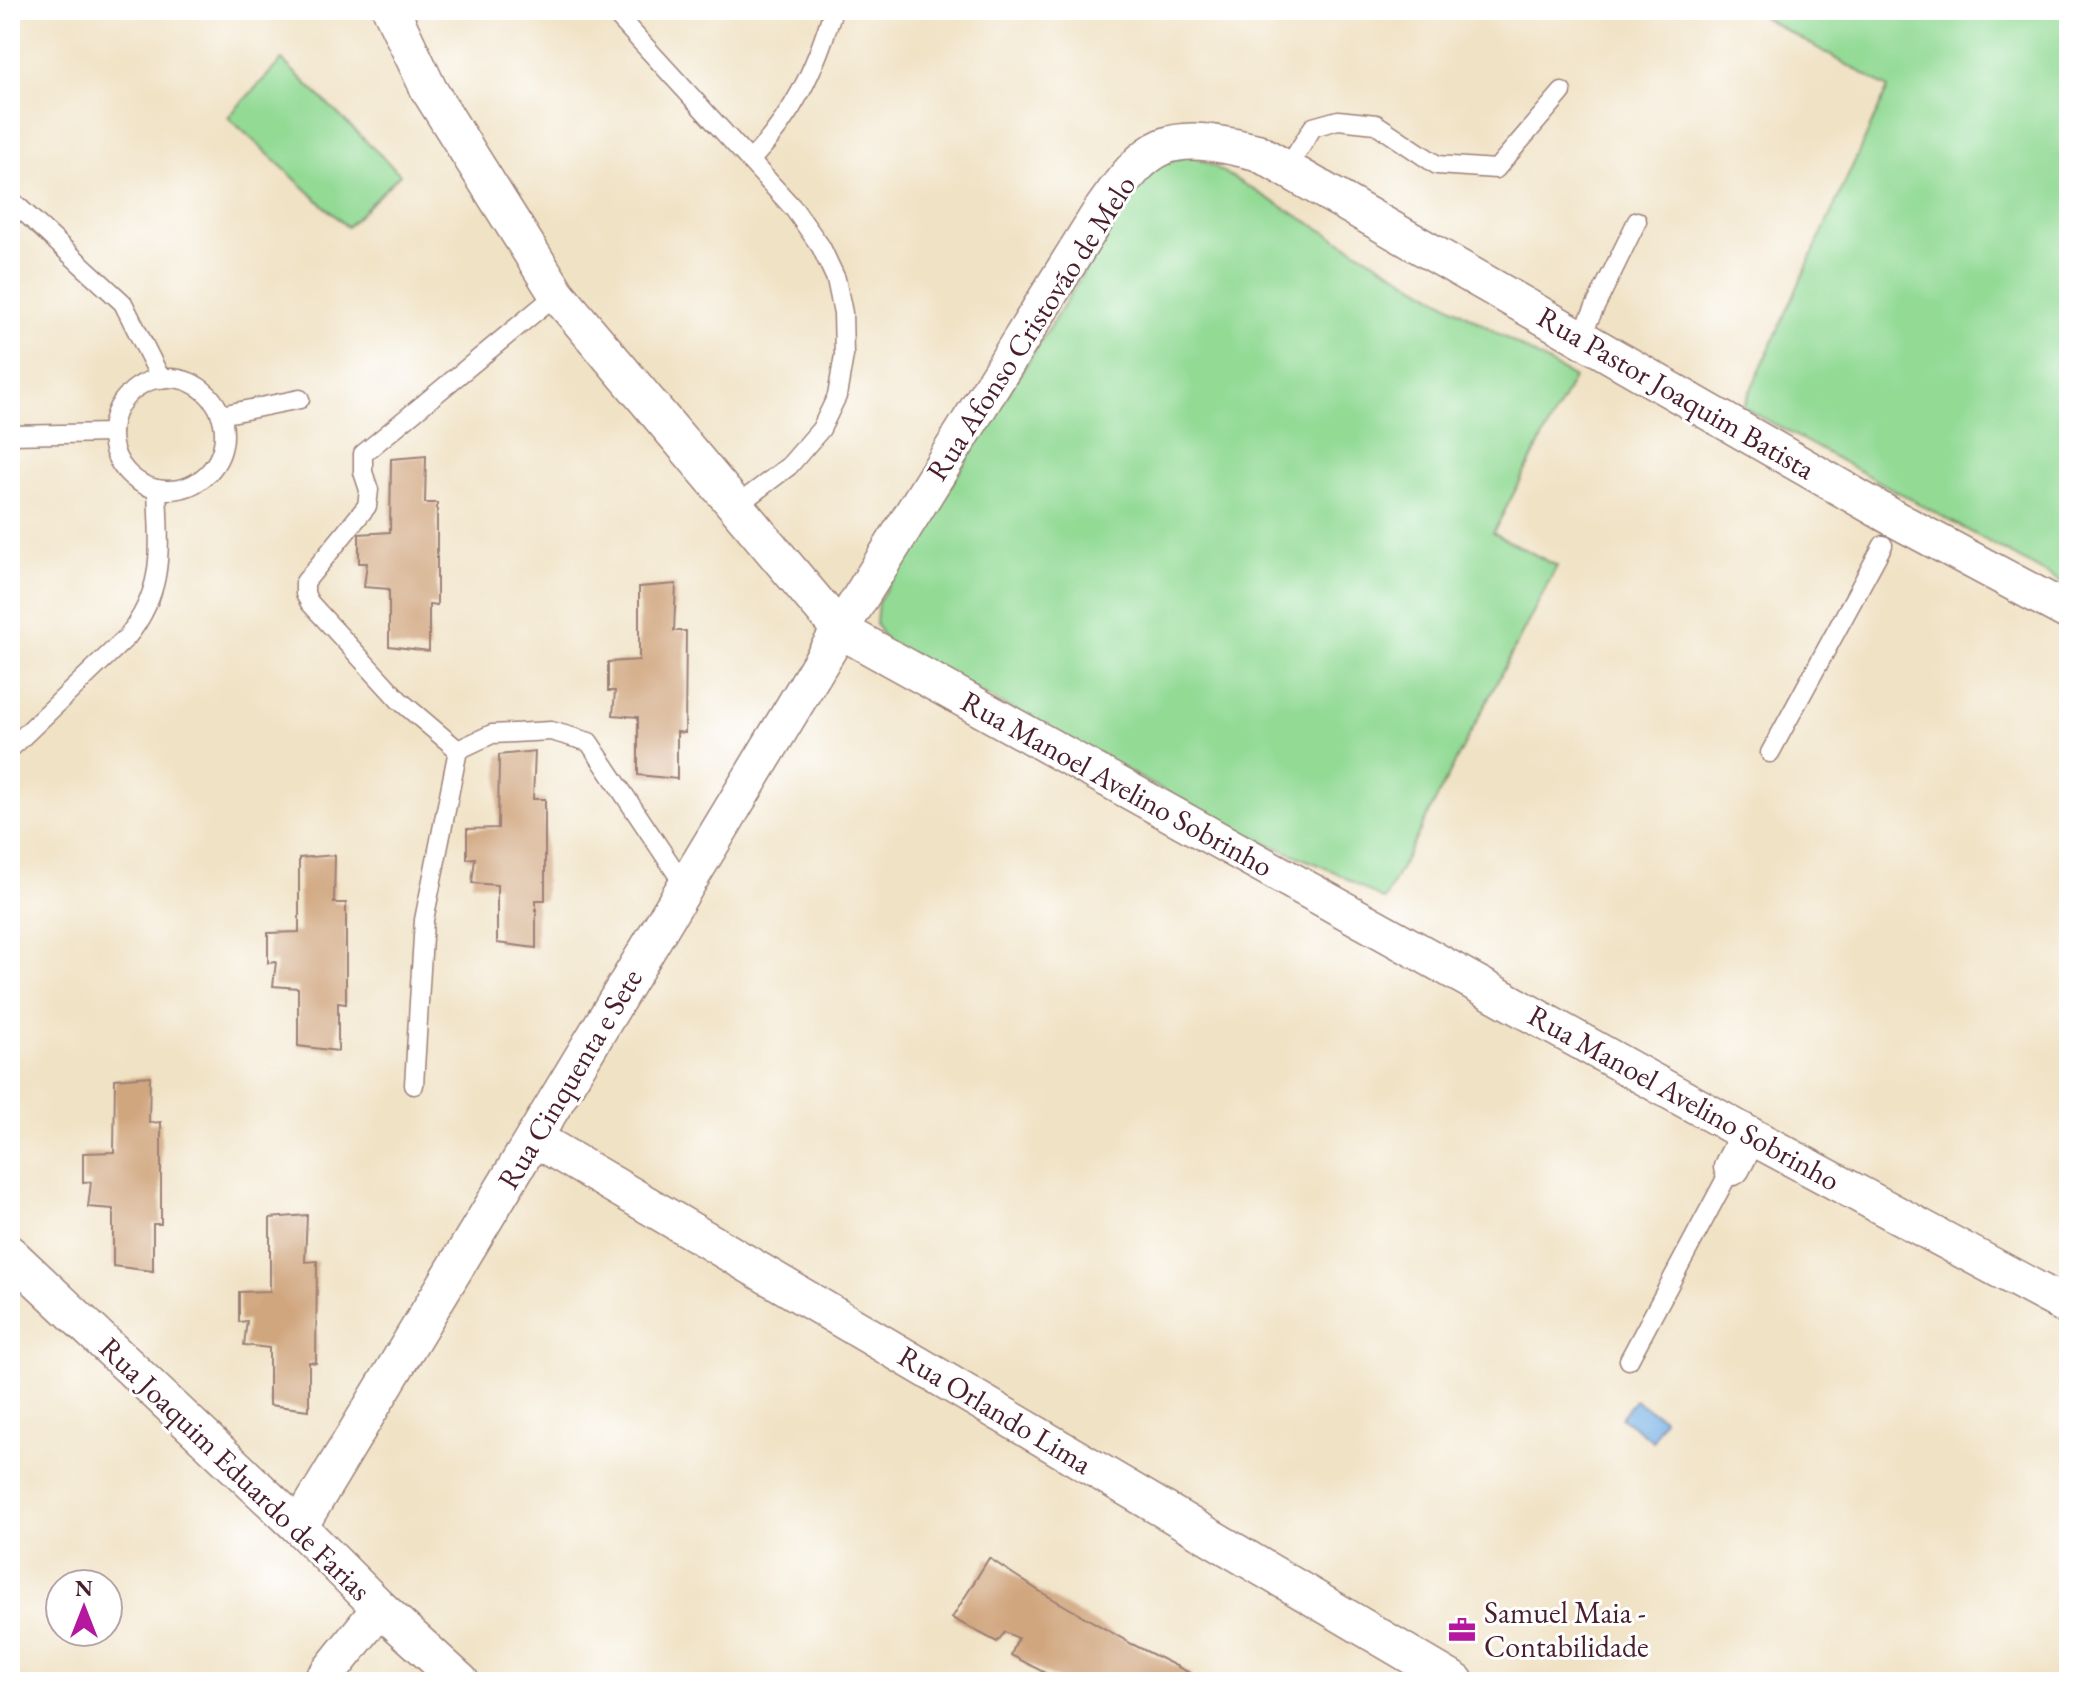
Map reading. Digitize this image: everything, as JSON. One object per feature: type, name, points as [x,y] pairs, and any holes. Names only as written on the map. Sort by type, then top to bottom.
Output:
[{"type":"street","name":"Rua Manoel Avelino Sobrinho","points":[[391,10],[429,90],[557,294],[840,630],[1749,1135],[2069,1307]]},
{"type":"street","name":"Rua Afonso Cristovão de Melo","points":[[840,630],[1130,169],[1153,152],[1178,141],[1214,141],[1257,152],[1287,169]]},
{"type":"street","name":"Rua Pastor Joaquim Batista","points":[[1287,169],[1580,338],[1890,533],[2069,612]]},
{"type":"street","name":"Rua Cinquenta e Sete","points":[[299,1527],[840,630]]},
{"type":"street","points":[[1732,1167],[1749,1135]]},
{"type":"street","name":"Rua Orlando Lima","points":[[534,1138],[1456,1682]]},
{"type":"street","name":"Rua Joaquim Eduardo de Farias","points":[[10,1254],[461,1682]]},
{"type":"street","points":[[321,1682],[380,1608]]},
{"type":"lane","points":[[612,10],[794,209],[821,247],[836,279],[843,313],[844,355],[837,396],[821,429],[789,466],[736,506]]},
{"type":"lane","points":[[751,160],[777,132],[802,92],[823,45],[833,10]]},
{"type":"lane","points":[[1287,169],[1313,127],[1338,120],[1376,124],[1437,165],[1496,169],[1562,92]]},
{"type":"lane","points":[[10,199],[123,303],[161,379]]},
{"type":"lane","points":[[1580,338],[1637,221]]},
{"type":"lane","points":[[458,750],[399,700],[320,614],[305,594],[305,582],[367,506],[369,490],[363,472],[363,454],[557,294]]},
{"type":"lane","points":[[180,379],[212,399],[221,415],[224,435],[220,454],[211,471],[195,483],[176,490],[157,489],[138,481],[123,468],[113,450],[114,418],[121,403],[146,382],[180,379]]},
{"type":"lane","points":[[221,415],[300,399]]},
{"type":"lane","points":[[10,435],[112,433]]},
{"type":"lane","points":[[10,749],[141,620],[151,600],[157,574],[157,489]]},
{"type":"lane","points":[[1770,753],[1890,533]]},
{"type":"lane","points":[[458,750],[492,734],[551,731],[589,742],[685,886]]},
{"type":"lane","points":[[414,1085],[424,920],[458,750]]},
{"type":"lane","points":[[1629,1360],[1732,1167]]},
{"type":"green space","points":[[1750,10],[2069,10],[2069,586],[1743,407],[1888,88]]},
{"type":"green space","points":[[282,60],[400,174],[347,227],[228,117]]},
{"type":"green space","points":[[1189,155],[1213,166],[1574,378],[1493,533],[1557,566],[1384,900],[1335,872],[1241,832],[886,642],[876,624],[878,602],[1149,168]]},
{"type":"water","points":[[1635,1400],[1663,1418],[1653,1441],[1621,1417]]},
{"type":"building","points":[[426,456],[425,503],[437,503],[437,605],[429,604],[429,651],[389,646],[389,589],[364,587],[367,563],[359,563],[359,534],[390,532],[391,459]]},
{"type":"building","points":[[676,584],[674,631],[686,631],[685,733],[677,732],[677,779],[638,775],[638,717],[613,715],[615,691],[608,691],[608,662],[639,660],[639,587]]},
{"type":"building","points":[[535,751],[533,799],[545,799],[545,900],[536,900],[536,948],[497,943],[497,885],[472,883],[475,858],[467,859],[467,829],[498,828],[499,755]]},
{"type":"building","points":[[335,855],[334,903],[346,903],[346,1004],[338,1003],[338,1051],[298,1046],[298,988],[273,986],[276,962],[268,963],[268,933],[299,932],[299,858]]},
{"type":"building","points":[[10,976],[13,976],[13,1035],[10,1035]]},
{"type":"building","points":[[150,1076],[149,1123],[161,1122],[161,1224],[153,1224],[153,1271],[113,1266],[113,1209],[88,1207],[91,1182],[83,1183],[83,1153],[114,1152],[115,1079]]},
{"type":"building","points":[[307,1215],[305,1262],[317,1261],[316,1363],[309,1362],[309,1410],[269,1405],[269,1348],[244,1345],[247,1321],[239,1322],[239,1292],[270,1291],[270,1218]]},
{"type":"building","points":[[989,1558],[1039,1591],[1192,1674],[1188,1682],[1062,1682],[1011,1655],[1018,1638],[1005,1632],[997,1642],[952,1618]]},
{"type":"place","name":"Samuel Maia - Contabilidade","points":[[1462,1630]]}]
